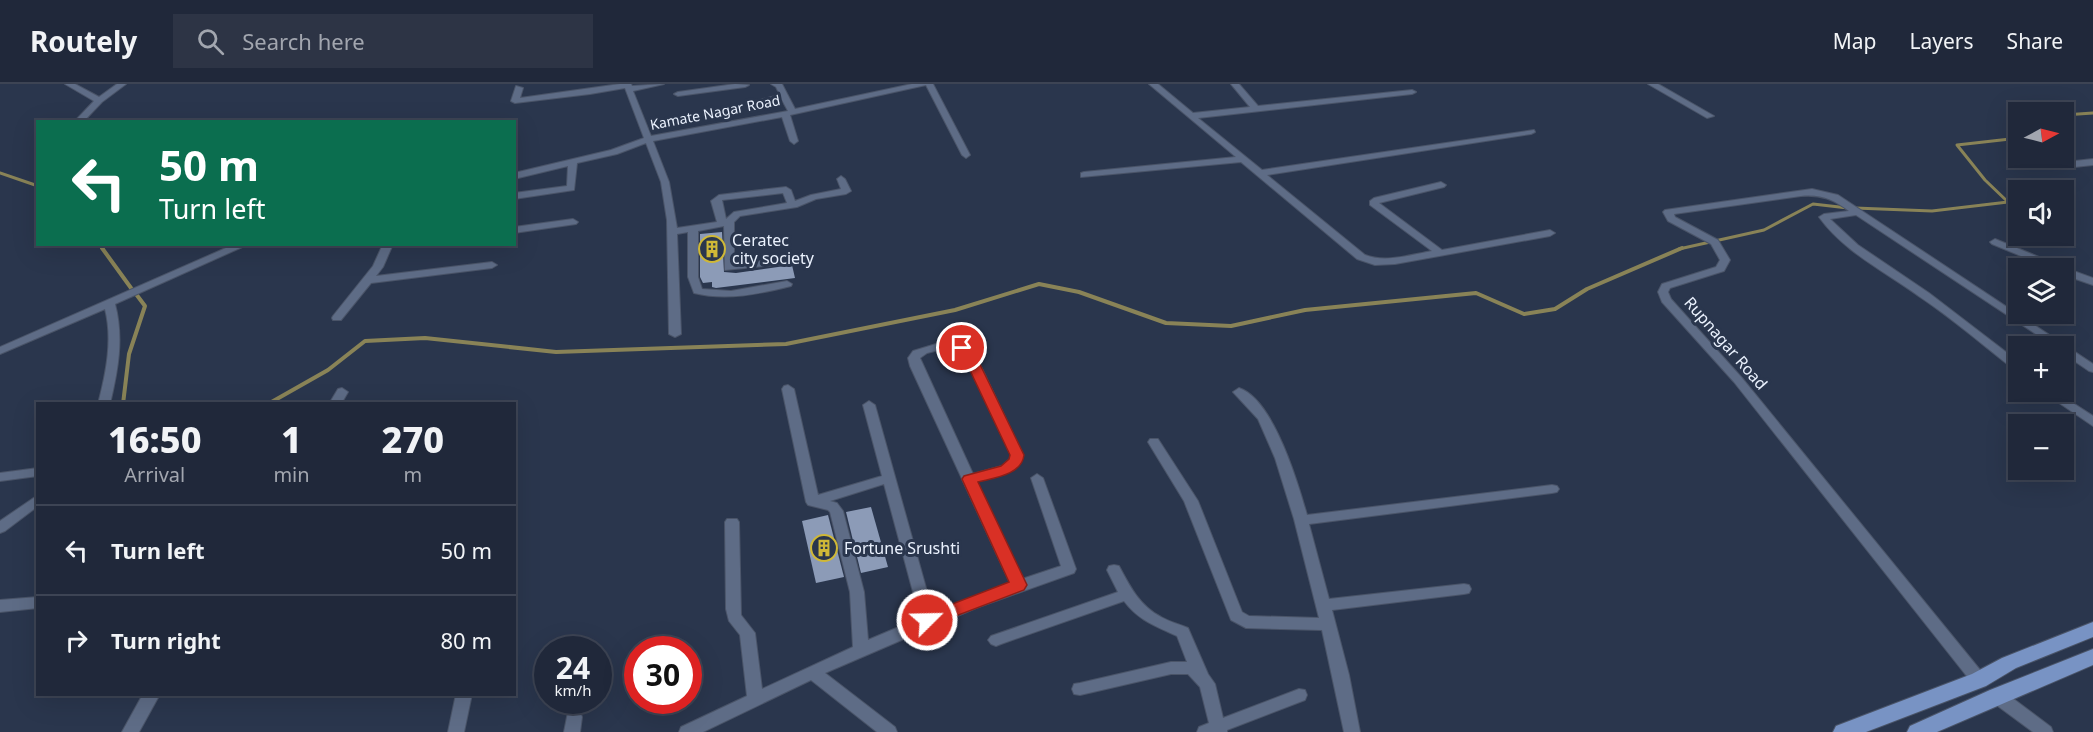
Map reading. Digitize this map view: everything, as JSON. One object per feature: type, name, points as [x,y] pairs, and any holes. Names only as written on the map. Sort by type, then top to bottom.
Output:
[{"type":"main road","points":[[1843,732],[1979,680],[2009,663],[2093,629]]},
{"type":"main road","points":[[1917,732],[2093,657]]},
{"type":"street","points":[[69,84],[99,100]]},
{"type":"street","points":[[80,120],[99,100],[122,84]]},
{"type":"street","points":[[519,88],[515,101],[660,84]]},
{"type":"street","points":[[678,94],[758,84]]},
{"type":"street","points":[[775,84],[779,86],[785,97],[794,141]]},
{"type":"street","name":"Kamate Nagar Road","points":[[516,176],[614,152],[650,139],[789,113],[889,87],[922,84]]},
{"type":"street","points":[[929,84],[966,155]]},
{"type":"street","points":[[1153,84],[1367,259],[1384,262],[1550,233]]},
{"type":"street","points":[[1235,84],[1256,109]]},
{"type":"street","points":[[1235,84],[1242,84]]},
{"type":"street","points":[[1652,84],[1710,116]]},
{"type":"street","points":[[628,86],[665,182],[672,232],[675,334]]},
{"type":"street","points":[[1191,116],[1412,92]]},
{"type":"street","points":[[758,101],[785,97]]},
{"type":"street","points":[[1260,173],[1531,132]]},
{"type":"street","points":[[1084,175],[1244,159]]},
{"type":"street","points":[[516,196],[571,188],[573,162]]},
{"type":"street","points":[[2074,164],[2093,162]]},
{"type":"street","points":[[672,232],[726,222],[737,214],[792,205],[813,197],[846,191],[841,179]]},
{"type":"street","points":[[1440,254],[1373,203],[1377,200],[1441,185]]},
{"type":"street","points":[[790,261],[729,268],[726,222],[716,208],[716,201],[719,198],[786,190],[792,205]]},
{"type":"street","name":"Rupnagar Road","points":[[1979,680],[1738,380],[1666,300],[1664,292],[1666,286],[1707,275],[1720,269],[1725,260],[1712,240],[1671,219],[1668,212],[1812,192],[1835,197],[2044,336]]},
{"type":"street","points":[[1854,210],[1824,217],[1828,225],[1843,238],[1927,297],[2008,360]]},
{"type":"street","points":[[516,230],[573,222]]},
{"type":"street","points":[[693,228],[693,277],[698,291],[706,294],[725,293],[787,284]]},
{"type":"street","points":[[1995,242],[2033,258]]},
{"type":"street","points":[[0,351],[239,246]]},
{"type":"street","points":[[337,318],[368,280],[387,246]]},
{"type":"street","points":[[368,280],[492,265]]},
{"type":"street","points":[[2074,275],[2093,282]]},
{"type":"street","points":[[104,402],[115,350],[109,302]]},
{"type":"street","points":[[969,479],[1006,469],[1016,461],[1017,455],[968,352],[962,348],[950,346],[926,349],[917,353],[916,366],[1018,585]]},
{"type":"street","name":"Rupnagar Road","points":[[2074,356],[2093,369]]},
{"type":"street","points":[[788,389],[813,502]]},
{"type":"street","points":[[336,402],[342,392]]},
{"type":"street","points":[[1239,392],[1262,417],[1277,446],[1302,520],[1329,624],[1352,732]]},
{"type":"street","points":[[2064,402],[2093,422]]},
{"type":"street","points":[[869,405],[927,620]]},
{"type":"street","points":[[1154,442],[1191,501],[1236,616],[1246,622],[1329,624]]},
{"type":"street","points":[[0,477],[36,472]]},
{"type":"street","points":[[813,502],[889,478]]},
{"type":"street","points":[[687,732],[861,648],[1018,585],[1069,569],[1037,478]]},
{"type":"street","points":[[1302,520],[1552,489]]},
{"type":"street","points":[[0,528],[36,501]]},
{"type":"street","points":[[813,502],[832,506],[836,511],[857,592],[861,648]]},
{"type":"street","points":[[732,522],[733,609],[734,616],[747,633],[755,699]]},
{"type":"street","points":[[1114,570],[1126,595],[1154,621],[1169,625],[1182,633],[1190,646],[1200,675]]},
{"type":"street","points":[[1324,605],[1464,589]]},
{"type":"street","points":[[996,639],[1126,595]]},
{"type":"street","points":[[0,606],[36,602]]},
{"type":"street","points":[[1080,689],[1171,668],[1192,668],[1207,684],[1214,731],[1299,695]]},
{"type":"street","points":[[812,672],[889,732]]},
{"type":"street","points":[[130,732],[151,696]]},
{"type":"street","points":[[456,732],[464,696]]},
{"type":"street","points":[[1997,696],[2045,732]]},
{"type":"building","name":"Ceratec city society","points":[[722,232],[724,272],[736,273],[792,265],[795,278],[716,288],[712,287],[712,282],[703,283],[700,277],[700,234]]},
{"type":"building","name":"Fortune Srushti","points":[[871,507],[888,567],[861,573],[846,512]]},
{"type":"building","name":"Fortune Srushti","points":[[828,515],[844,577],[816,583],[802,521]]},
{"type":"waterway","points":[[2074,114],[2093,113]]},
{"type":"waterway","points":[[1855,208],[1932,211],[2008,202],[1985,180],[1957,145],[2008,139]]},
{"type":"waterway","points":[[0,173],[36,185]]},
{"type":"waterway","points":[[1680,249],[1764,230],[1813,204],[1848,208]]},
{"type":"waterway","points":[[102,248],[131,288]]},
{"type":"waterway","points":[[272,402],[328,370],[365,341],[425,338],[556,352],[786,344],[955,310],[1039,284],[1079,292],[1166,323],[1231,326],[1305,310],[1476,293],[1524,314],[1555,309],[1587,289],[1680,249]]},
{"type":"waterway","points":[[123,402],[129,354],[145,306],[136,294]]},
{"type":"place","name":"Ceratec city society","points":[[712,249]]},
{"type":"place","name":"Fortune Srushti","points":[[824,548]]},
{"type":"route","points":[[927,620],[1018,585],[969,479],[1013,466],[1017,455],[968,352],[962,348]]}]
